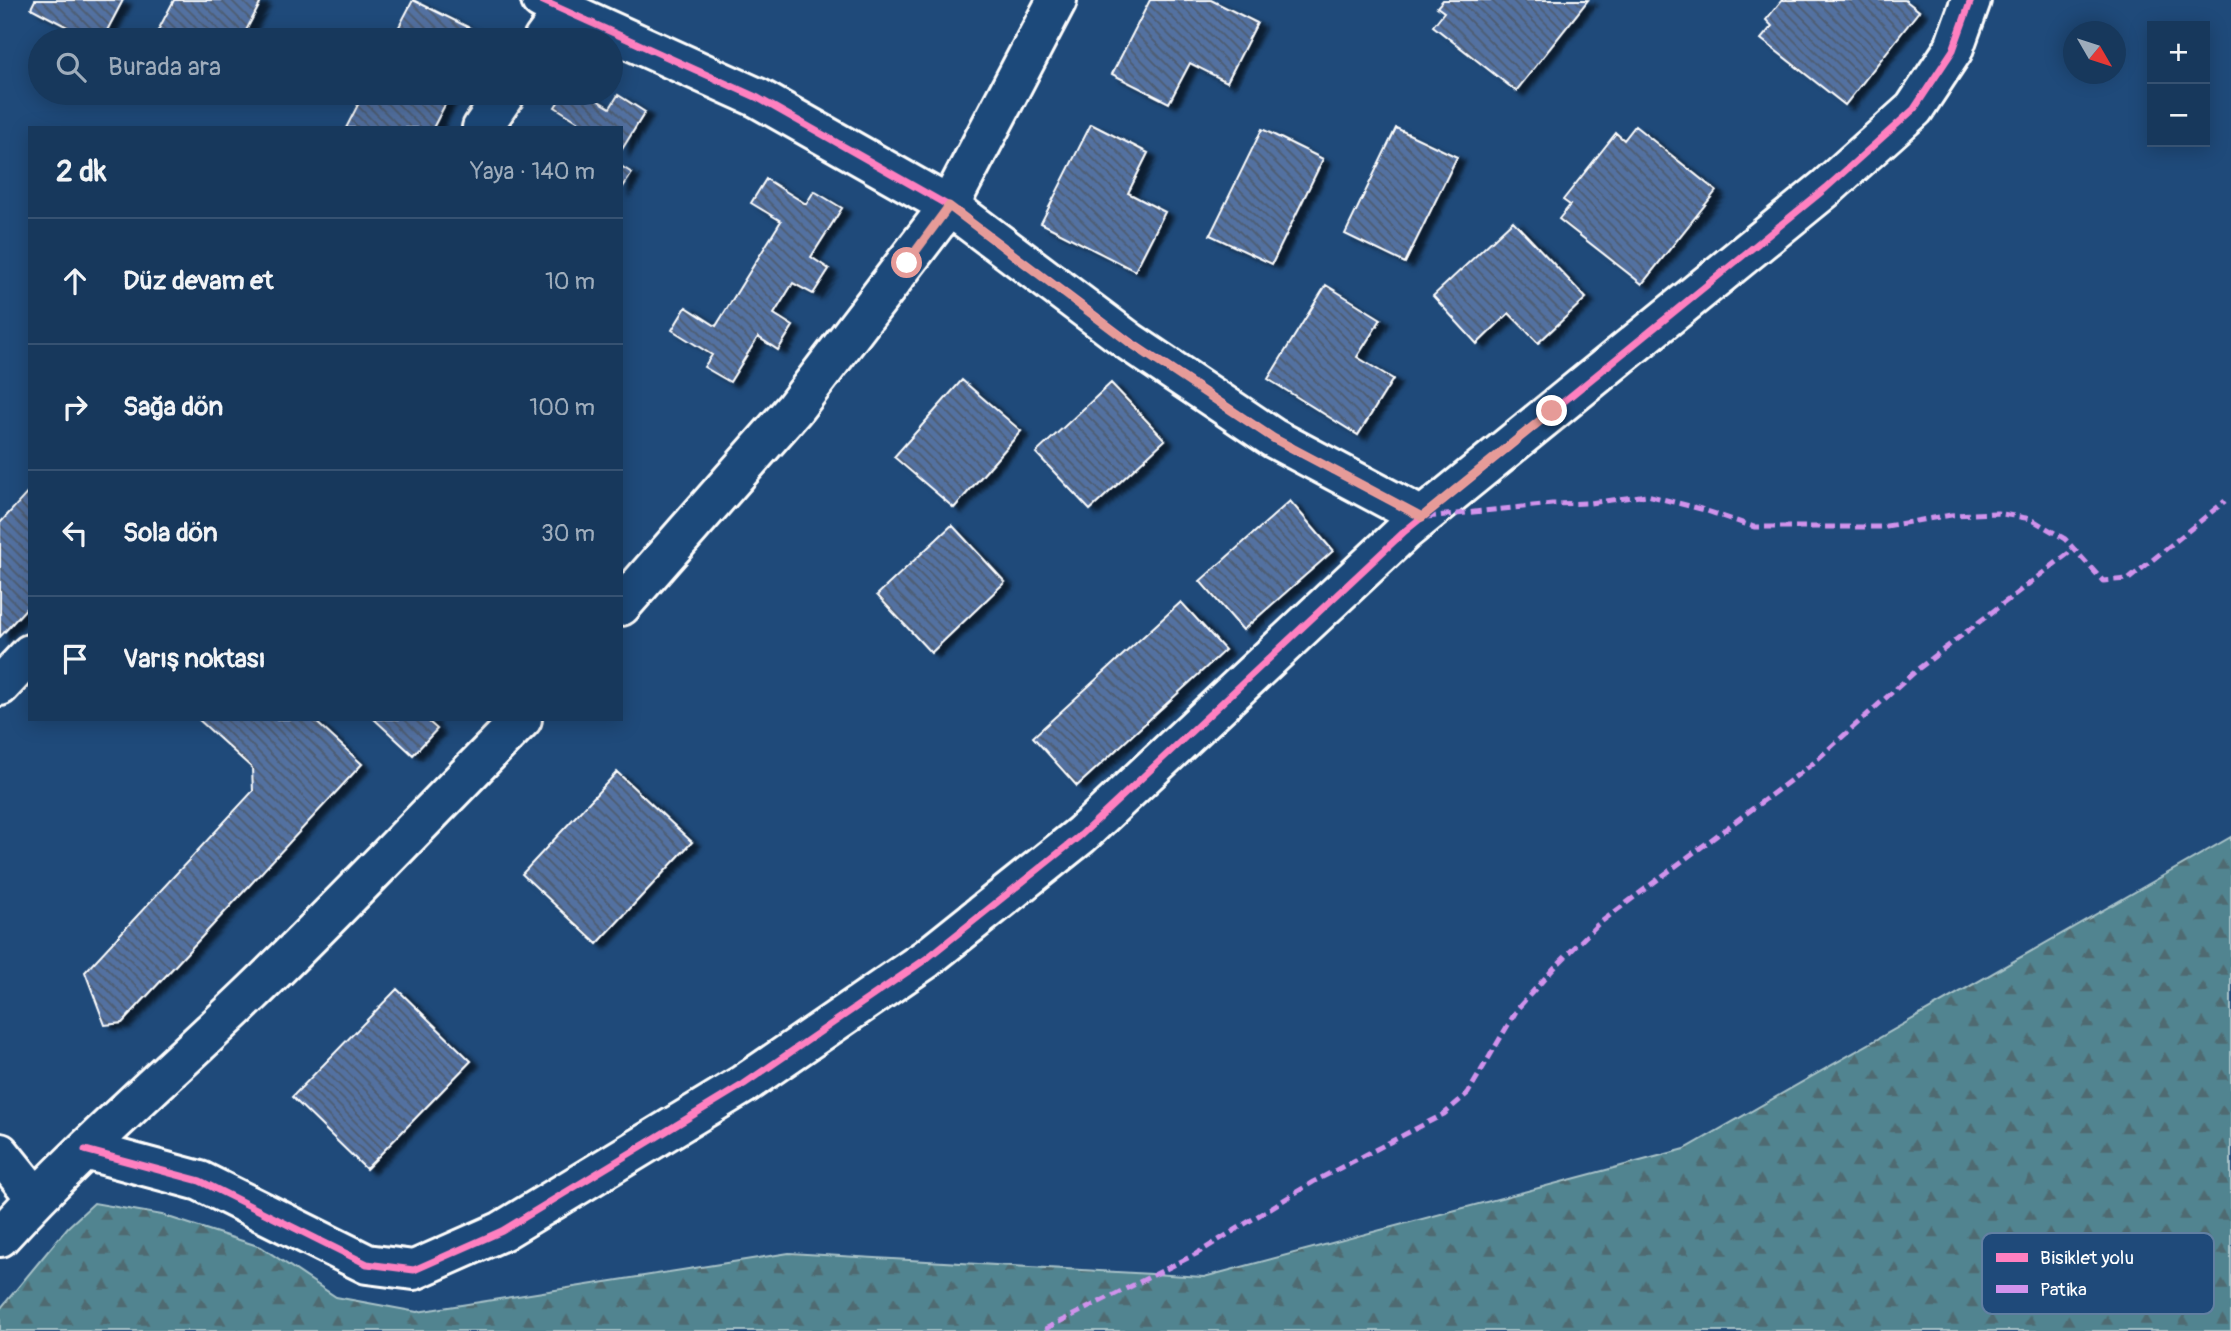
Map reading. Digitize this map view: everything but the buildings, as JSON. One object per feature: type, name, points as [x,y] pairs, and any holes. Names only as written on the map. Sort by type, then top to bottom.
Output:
[{"type":"street","points":[[623,604],[793,409],[949,206],[1056,0]]},
{"type":"street","points":[[85,1150],[200,1181],[367,1265],[414,1270],[502,1231],[744,1084],[926,959],[1081,835],[1422,517],[1826,188],[1914,109],[1953,50],[1971,0]]},
{"type":"street","points":[[550,17],[578,28]]},
{"type":"street","points":[[623,45],[758,98],[949,206],[1129,342],[1273,438],[1422,517]]},
{"type":"street","points":[[483,126],[498,105]]},
{"type":"street","points":[[0,686],[28,656]]},
{"type":"street","points":[[0,1237],[85,1150],[251,994],[520,721]]},
{"type":"street","points":[[0,1153],[36,1198]]},
{"type":"green space","points":[[2231,837],[2231,1331],[0,1331],[0,1309],[68,1227],[94,1203],[162,1215],[261,1247],[336,1297],[417,1312],[789,1253],[1204,1277],[1685,1149]]},
{"type":"marked path","points":[[1426,517],[1552,504],[1590,503],[1647,495],[1754,527],[1881,527],[1951,515],[1997,513],[2031,519],[2065,539],[2103,581],[2129,579],[2225,501]]},
{"type":"marked path","points":[[1045,1329],[1196,1254],[1313,1182],[1444,1114],[1468,1093],[1518,1008],[1597,925],[1811,765],[1918,669],[2074,549]]},
{"type":"cycle path","points":[[541,0],[603,28]]},
{"type":"cycle path","points":[[85,1150],[200,1181],[367,1264],[414,1270],[502,1231],[744,1084],[926,959],[1081,835],[1405,531],[1826,188],[1914,109],[1953,50],[1971,0]]},
{"type":"cycle path","points":[[623,37],[758,98],[949,206],[1130,342],[1273,438],[1422,517]]},
{"type":"route","points":[[907,263],[949,206],[1129,342],[1273,438],[1422,517],[1552,411]]}]
